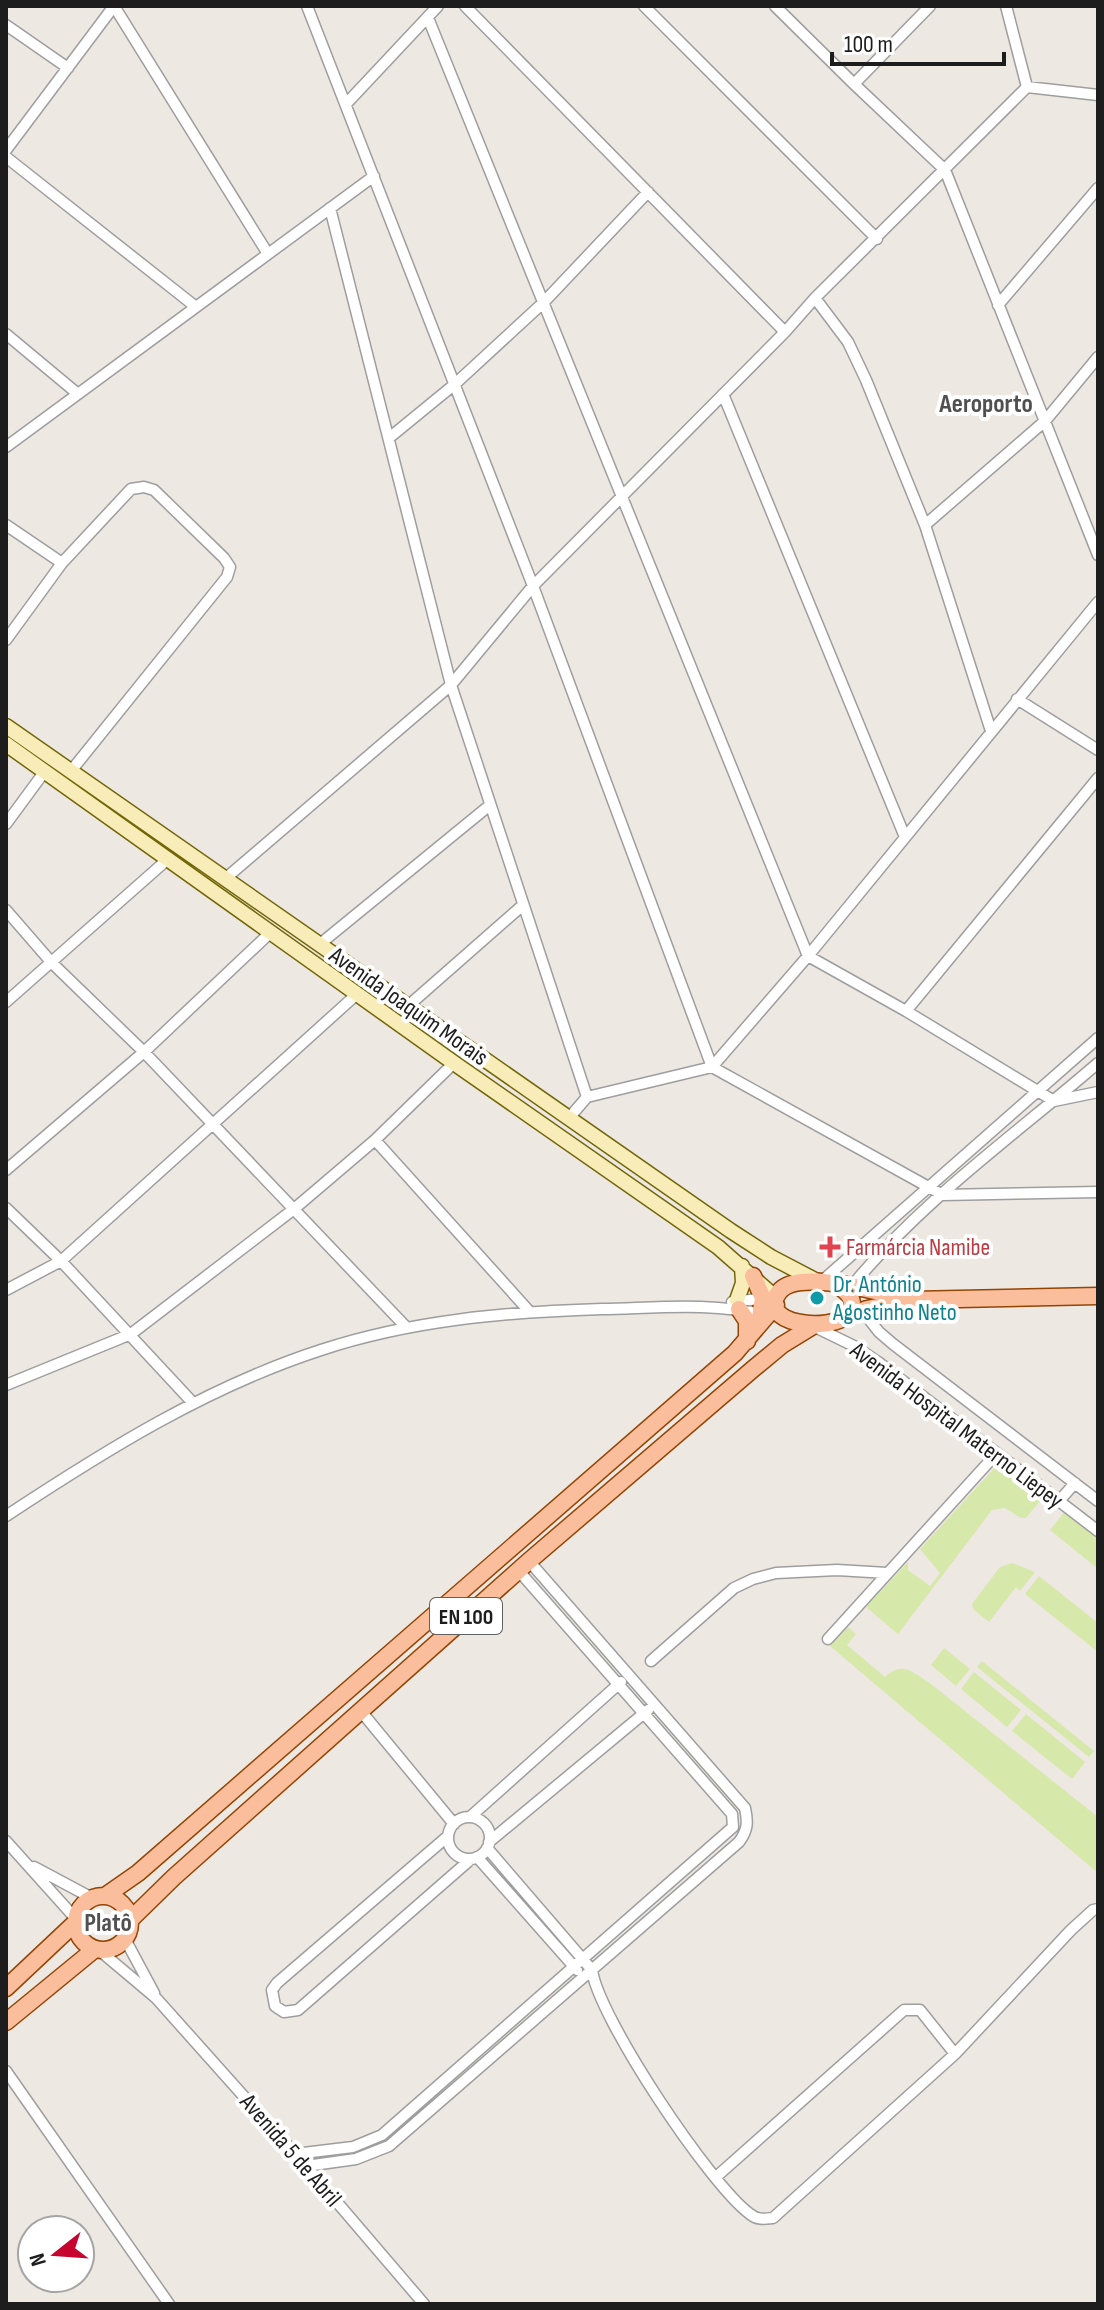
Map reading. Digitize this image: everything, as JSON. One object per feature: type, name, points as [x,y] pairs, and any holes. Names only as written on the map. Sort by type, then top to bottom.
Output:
[{"type":"main road","points":[[738,1305],[747,1321],[764,1315],[748,1271]]},
{"type":"main road","name":"EN 100","points":[[6,1988],[76,1921],[79,1910],[138,1873],[173,1843],[764,1315],[778,1292],[789,1285],[837,1287],[912,1300],[1098,1296]]},
{"type":"main road","points":[[837,1287],[854,1314]]},
{"type":"main road","name":"EN 100","points":[[764,1315],[779,1313],[789,1320],[813,1326],[835,1323],[854,1314],[912,1300]]},
{"type":"main road","name":"EN 100","points":[[130,1920],[165,1885],[524,1565],[782,1345],[813,1326]]},
{"type":"main road","points":[[6,2022],[97,1950],[118,1946],[125,1939],[130,1920],[119,1901],[98,1897]]},
{"type":"main road","points":[[76,1921],[83,1942],[97,1950]]},
{"type":"street","points":[[6,150],[114,6],[268,254]]},
{"type":"street","points":[[307,6],[533,586],[712,1067],[943,1195],[1098,1192]]},
{"type":"street","points":[[346,104],[438,6]]},
{"type":"street","points":[[465,6],[785,332]]},
{"type":"street","points":[[644,6],[877,239]]},
{"type":"street","points":[[775,6],[945,170],[1098,555]]},
{"type":"street","points":[[854,84],[930,6]]},
{"type":"street","points":[[1006,6],[1027,87]]},
{"type":"street","points":[[428,18],[808,956],[1054,1101],[1098,1092]]},
{"type":"street","points":[[6,25],[68,68]]},
{"type":"street","points":[[1027,87],[1098,95]]},
{"type":"street","points":[[226,878],[451,685],[533,586],[1027,87]]},
{"type":"street","points":[[6,157],[196,307]]},
{"type":"street","points":[[6,447],[374,176]]},
{"type":"street","points":[[998,305],[1098,188]]},
{"type":"street","points":[[389,438],[455,384],[544,302],[648,192]]},
{"type":"street","points":[[330,208],[451,685],[587,1097]]},
{"type":"street","points":[[815,298],[848,342],[925,525],[991,731]]},
{"type":"street","points":[[6,334],[78,394]]},
{"type":"street","points":[[925,525],[1045,421],[1098,357]]},
{"type":"street","points":[[723,394],[905,837]]},
{"type":"street","points":[[8,633],[62,563],[131,489],[144,487],[154,490],[230,567],[227,577],[71,771]]},
{"type":"street","points":[[6,525],[62,563]]},
{"type":"street","points":[[569,1118],[587,1097],[712,1067],[808,956],[1098,602]]},
{"type":"street","points":[[1017,699],[1098,750]]},
{"type":"street","name":"Avenida Joaquim Morais","points":[[6,726],[771,1257],[837,1287]]},
{"type":"street","name":"Avenida Joaquim Morais","points":[[6,744],[748,1271]]},
{"type":"street","points":[[6,824],[45,771]]},
{"type":"street","points":[[906,1011],[1098,778]]},
{"type":"street","points":[[320,944],[490,805]]},
{"type":"street","points":[[6,1002],[168,859]]},
{"type":"street","points":[[408,1006],[523,905]]},
{"type":"street","points":[[6,910],[52,963],[144,1052],[407,1328]]},
{"type":"street","points":[[6,1170],[144,1052],[271,932]]},
{"type":"street","points":[[6,1290],[61,1261],[357,994]]},
{"type":"street","points":[[837,1287],[929,1186],[1098,1038]]},
{"type":"street","points":[[6,1385],[131,1334],[294,1209],[375,1140],[454,1063]]},
{"type":"street","points":[[837,1287],[1098,1063]]},
{"type":"street","points":[[375,1140],[529,1311]]},
{"type":"street","points":[[6,1208],[61,1261],[193,1403]]},
{"type":"street","points":[[738,1305],[748,1271]]},
{"type":"street","points":[[6,1516],[109,1448],[193,1403],[255,1374],[323,1349],[407,1328],[529,1311],[738,1305],[764,1315]]},
{"type":"street","name":"Avenida Hospital Materno Liepey","points":[[854,1314],[1098,1501]]},
{"type":"street","name":"Avenida Hospital Materno Liepey","points":[[813,1326],[867,1355],[1098,1531]]},
{"type":"street","points":[[828,1639],[997,1453]]},
{"type":"street","points":[[1059,1501],[1075,1483]]},
{"type":"street","points":[[306,2166],[356,2159],[389,2146],[747,1832],[745,1808],[628,1675],[524,1565]]},
{"type":"street","points":[[295,2154],[353,2147],[382,2135],[729,1833],[734,1821],[732,1814],[618,1684],[524,1565]]},
{"type":"street","points":[[651,1661],[734,1588],[753,1579],[776,1573],[837,1570],[887,1573]]},
{"type":"street","points":[[628,1675],[470,1817],[454,1824],[448,1836],[277,1983],[272,1990],[275,2006],[284,2012],[298,2010],[654,1705]]},
{"type":"street","points":[[360,1710],[454,1824]]},
{"type":"street","points":[[470,1817],[483,1823],[490,1835],[488,1845],[588,1974],[655,2092],[716,2177],[749,2213],[759,2219],[773,2218],[955,2054],[1071,1930],[1098,1909]]},
{"type":"street","points":[[734,1821],[748,1821]]},
{"type":"street","points":[[448,1836],[457,1855],[474,1858],[579,1963]]},
{"type":"street","points":[[6,1841],[76,1921]]},
{"type":"street","points":[[29,1864],[98,1897]]},
{"type":"street","name":"Avenida 5 de Abril","points":[[125,1939],[156,1998]]},
{"type":"street","name":"Avenida 5 de Abril","points":[[97,1950],[156,1998],[424,2304]]},
{"type":"street","points":[[716,2177],[904,2010],[920,2010],[955,2054]]},
{"type":"street","points":[[6,2071],[169,2304]]},
{"type":"green space","points":[[1000,1462],[1044,1496],[1026,1518],[1005,1508],[992,1510],[898,1634],[866,1607],[908,1562],[908,1570],[930,1586],[940,1573],[920,1549]]},
{"type":"green space","points":[[1065,1511],[1098,1538],[1098,1569],[1050,1530]]},
{"type":"green space","points":[[1012,1563],[1035,1572],[1020,1591],[1016,1587],[989,1622],[974,1610],[972,1604],[1000,1567]]},
{"type":"green space","points":[[1039,1576],[1098,1623],[1098,1652],[1025,1594]]},
{"type":"green space","points":[[848,1627],[856,1634],[847,1645],[885,1677],[897,1669],[919,1676],[1098,1817],[1098,1873],[830,1646]]},
{"type":"green space","points":[[944,1648],[970,1669],[956,1686],[931,1665]]},
{"type":"green space","points":[[982,1661],[1094,1751],[1089,1757],[977,1667]]},
{"type":"green space","points":[[974,1672],[1021,1710],[1007,1727],[961,1689]]},
{"type":"green space","points":[[1026,1714],[1085,1762],[1072,1779],[1012,1731]]},
{"type":"place","name":"Farmárcia Namibe","points":[[830,1247]]},
{"type":"place","name":"Dr. António Agostinho Neto","points":[[817,1298]]},
{"type":"district","name":"Aeroporto","points":[[986,403]]},
{"type":"district","name":"Platô","points":[[108,1922]]}]
